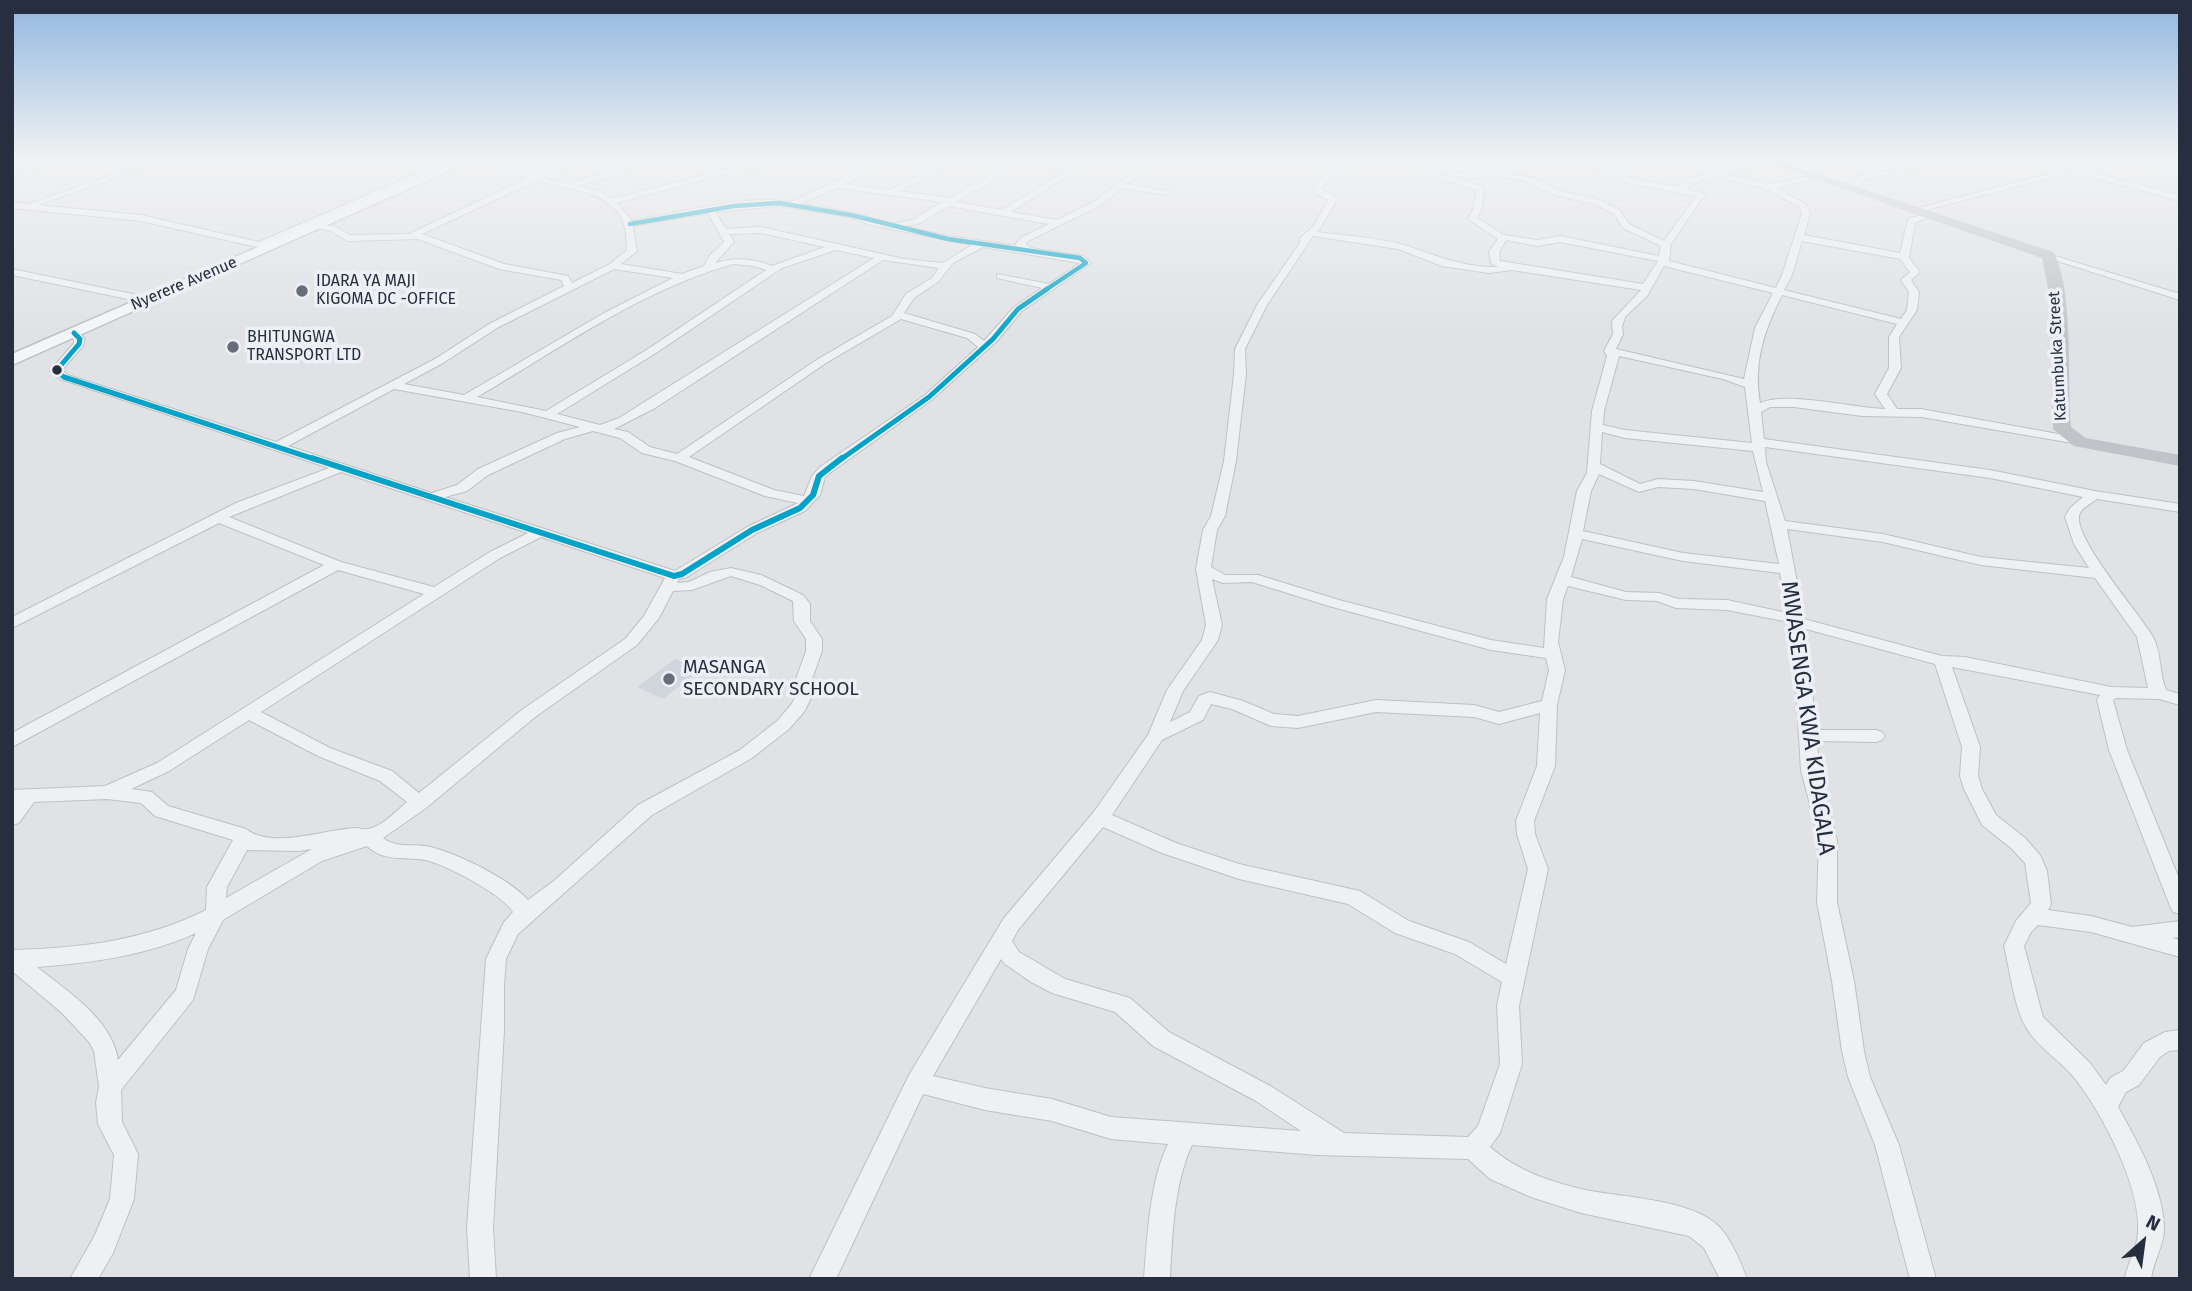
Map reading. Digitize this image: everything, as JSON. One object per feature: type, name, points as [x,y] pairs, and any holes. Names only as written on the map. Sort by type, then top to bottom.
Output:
[{"type":"main road","name":"Nyerere Avenue","points":[[12,360],[334,218]]},
{"type":"main road","points":[[1939,218],[2048,255]]},
{"type":"main road","name":"Katumbuka Street","points":[[2048,255],[2053,266],[2060,328],[2059,384],[2062,429],[2080,442],[2180,461]]},
{"type":"street","points":[[142,218],[266,246],[328,218]]},
{"type":"street","points":[[317,226],[331,228],[348,238],[413,235],[449,218]]},
{"type":"street","points":[[276,447],[395,386],[493,326],[613,266],[632,251],[630,224],[625,218]]},
{"type":"street","points":[[630,224],[663,218]]},
{"type":"street","points":[[708,267],[713,257],[729,242],[716,218]]},
{"type":"street","points":[[12,959],[78,957],[112,951],[169,935],[216,913],[316,855],[370,837],[393,824],[528,713],[631,642],[651,618],[671,581],[752,530],[808,502],[819,476],[825,470],[929,397],[984,346],[1018,309],[1086,263],[1086,260],[1026,244],[981,244],[914,226],[860,218]]},
{"type":"street","points":[[914,226],[926,218]]},
{"type":"street","points":[[1032,218],[1059,223]]},
{"type":"street","points":[[1026,244],[1068,218]]},
{"type":"street","points":[[822,1279],[917,1083],[1011,924],[1100,818],[1156,736],[1175,690],[1210,640],[1214,625],[1203,569],[1210,530],[1218,516],[1230,461],[1240,374],[1240,349],[1250,325],[1284,277],[1294,256],[1305,243],[1305,238],[1318,227],[1321,218]]},
{"type":"street","points":[[1472,218],[1502,237],[1541,243],[1560,239],[1662,260],[1902,322]]},
{"type":"street","points":[[1621,218],[1626,226],[1668,246]]},
{"type":"street","points":[[1610,351],[1618,334],[1618,320],[1647,288],[1654,268],[1662,260],[1671,235],[1684,218]]},
{"type":"street","name":"MWASENGA KWA KIDAGALA","points":[[1804,218],[1780,290],[1760,328],[1751,385],[1760,462],[1779,524],[1802,652],[1811,770],[1828,840],[1827,902],[1843,981],[1853,1051],[1859,1077],[1887,1145],[1923,1279]]},
{"type":"street","points":[[1894,413],[1881,394],[1895,368],[1893,341],[1902,322],[1912,310],[1914,292],[1906,281],[1915,272],[1905,262],[1904,257],[1909,224],[1915,218]]},
{"type":"street","points":[[725,232],[761,230],[882,257],[944,266]]},
{"type":"street","points":[[1310,233],[1400,247],[1451,265],[1489,270],[1514,268]]},
{"type":"street","points":[[413,235],[502,267],[565,278],[570,288]]},
{"type":"street","points":[[1502,237],[1494,252],[1496,263],[1647,288]]},
{"type":"street","points":[[1798,237],[1904,257]]},
{"type":"street","points":[[679,458],[821,361],[900,315],[904,303],[935,280],[944,266],[981,244]]},
{"type":"street","points":[[551,415],[552,411],[566,400],[652,351],[787,262],[835,247]]},
{"type":"street","points":[[2048,255],[2180,298]]},
{"type":"street","points":[[431,497],[462,488],[483,472],[561,436],[613,426],[673,391],[882,257]]},
{"type":"street","points":[[467,398],[608,315],[683,277],[708,267],[740,261],[765,265],[774,270]]},
{"type":"street","points":[[613,266],[683,277]]},
{"type":"street","points":[[12,272],[147,300]]},
{"type":"street","points":[[1000,276],[1050,287]]},
{"type":"street","points":[[900,315],[932,322],[971,337],[984,346]]},
{"type":"street","points":[[74,333],[80,339],[79,344],[57,368],[59,374],[540,532],[686,588],[732,572],[798,598],[802,604],[802,621],[814,639],[814,651],[804,679],[804,696],[798,708],[767,740],[645,810],[524,914],[511,928],[500,950],[493,985],[493,1030],[480,1228],[483,1279]]},
{"type":"street","points":[[1610,351],[1726,376],[1751,385]]},
{"type":"street","points":[[1473,1148],[1488,1133],[1511,1064],[1508,1016],[1514,976],[1538,869],[1526,834],[1525,821],[1546,766],[1549,705],[1557,670],[1551,654],[1555,600],[1577,534],[1584,491],[1590,482],[1598,411],[1612,367],[1613,356],[1610,351]]},
{"type":"street","points":[[395,386],[551,415],[593,429],[624,435],[646,450],[679,458],[770,493],[808,502]]},
{"type":"street","points":[[1755,410],[1768,404],[1794,403],[1863,412],[1938,416],[2080,442]]},
{"type":"street","points":[[1596,427],[1635,436],[1759,445],[1990,474],[2095,495],[2180,508]]},
{"type":"street","points":[[1593,466],[1639,488],[1657,483],[1694,485],[1772,498]]},
{"type":"street","points":[[12,623],[265,496],[342,467]]},
{"type":"street","points":[[2095,495],[2074,510],[2072,518],[2078,536],[2150,646],[2154,685],[2159,694]]},
{"type":"street","points":[[219,518],[336,565],[438,593]]},
{"type":"street","points":[[1779,524],[1883,538],[1981,561],[2102,574]]},
{"type":"street","points":[[107,792],[163,767],[495,555],[540,532]]},
{"type":"street","points":[[1577,534],[1683,556],[1787,569]]},
{"type":"street","points":[[12,741],[336,565]]},
{"type":"street","points":[[1203,569],[1223,579],[1249,577],[1262,580],[1346,607],[1491,645],[1551,654]]},
{"type":"street","points":[[1560,584],[1565,581],[1574,582],[1626,596],[1659,597],[1676,603],[1727,605],[1942,660],[1965,662],[2111,692],[2159,694],[2180,699]]},
{"type":"street","points":[[1942,660],[1971,747],[1969,776],[1973,789],[1989,820],[2018,843],[2033,860],[2037,871],[2040,904],[2014,946],[2034,1020],[2038,1028],[2072,1058],[2106,1107],[2139,1178],[2149,1210],[2151,1233],[2138,1279]]},
{"type":"street","points":[[2111,692],[2105,700],[2106,711],[2118,750],[2180,906]]},
{"type":"street","points":[[1156,736],[1175,724],[1196,716],[1205,700],[1210,698],[1237,705],[1259,716],[1298,722],[1376,706],[1474,711],[1499,718],[1549,705]]},
{"type":"street","points":[[248,712],[316,748],[386,776],[420,803]]},
{"type":"street","points":[[1520,714],[1534,719],[1549,730]]},
{"type":"street","points":[[1809,735],[1876,736]]},
{"type":"street","points":[[12,818],[21,796],[107,792],[146,797],[162,811],[239,834],[252,844],[299,844],[357,835],[370,837],[380,849],[439,857],[510,896],[520,904],[524,914]]},
{"type":"street","points":[[1100,818],[1170,848],[1239,872],[1353,897],[1402,927],[1462,948],[1504,974],[1514,976]]},
{"type":"street","points":[[110,1086],[185,994],[198,949],[216,913],[217,887],[243,839]]},
{"type":"street","points":[[510,896],[533,900],[548,895]]},
{"type":"street","points":[[2034,916],[2091,924],[2180,949]]},
{"type":"street","points":[[2134,935],[2155,930],[2180,929]]},
{"type":"street","points":[[169,935],[198,949]]},
{"type":"street","points":[[1001,942],[1012,958],[1038,975],[1060,986],[1122,1005],[1161,1039],[1264,1094],[1341,1144]]},
{"type":"street","points":[[12,959],[70,1006],[97,1035],[106,1050],[110,1124],[126,1154],[122,1199],[104,1244],[83,1279]]},
{"type":"street","points":[[2106,1107],[2118,1086],[2131,1078],[2152,1050],[2165,1042],[2180,1040]]},
{"type":"street","points":[[917,1083],[985,1099],[1052,1110],[1111,1128],[1341,1144],[1473,1148],[1499,1171],[1531,1185],[1581,1201],[1678,1219],[1697,1226],[1713,1239],[1734,1279]]},
{"type":"street","points":[[1157,1279],[1159,1243],[1172,1161],[1185,1135]]},
{"type":"shaded area","name":"MASANGA SECONDARY SCHOOL","points":[[675,659],[700,670],[663,699],[637,687]]},
{"type":"transit line","points":[[630,224],[663,218]]},
{"type":"transit line","points":[[74,333],[80,339],[79,344],[56,371],[64,377],[674,576],[682,574],[752,530],[800,508],[813,495],[819,476],[825,470],[929,397],[993,339],[1018,309],[1086,263],[1080,258],[948,239],[860,218]]},
{"type":"place","name":"IDARA YA MAJI KIGOMA DC -OFFICE","points":[[302,291]]},
{"type":"place","name":"BHITUNGWA TRANSPORT LTD","points":[[233,347]]},
{"type":"place","name":"MASANGA SECONDARY SCHOOL","points":[[669,679]]}]
